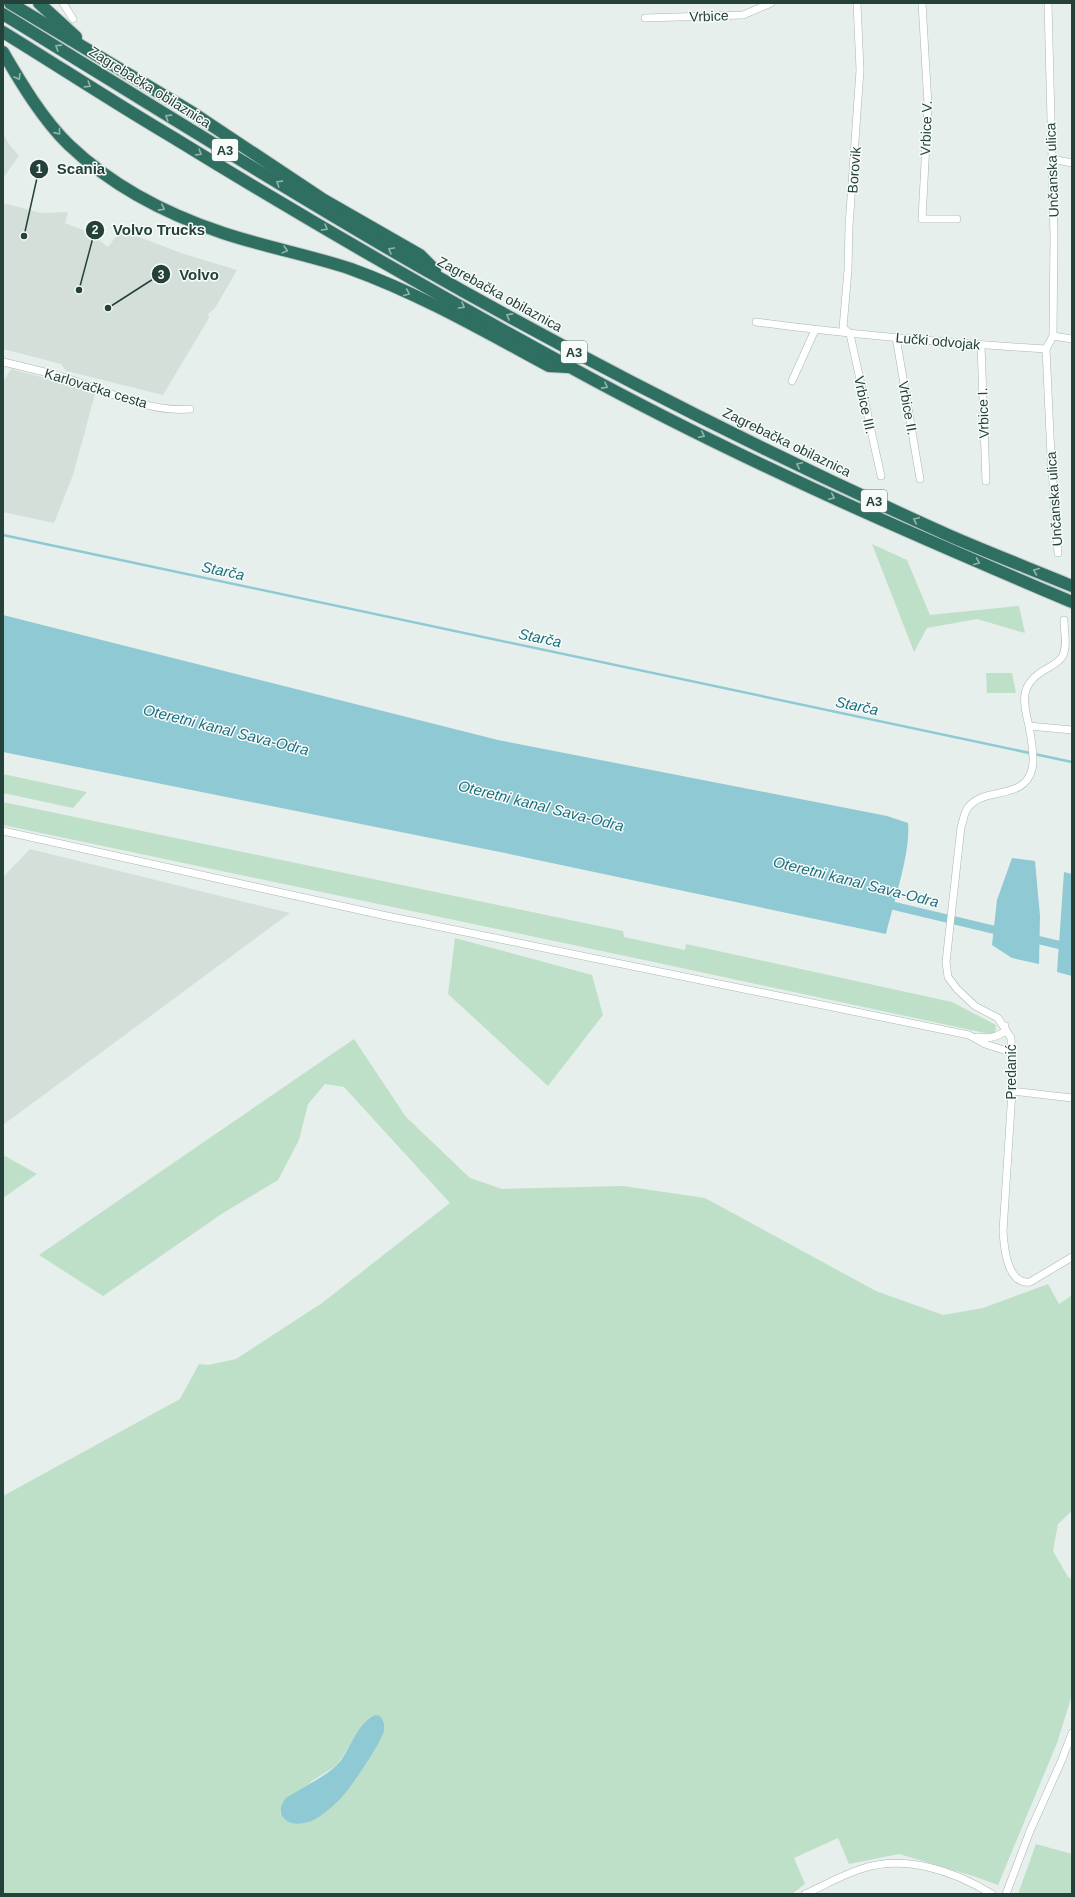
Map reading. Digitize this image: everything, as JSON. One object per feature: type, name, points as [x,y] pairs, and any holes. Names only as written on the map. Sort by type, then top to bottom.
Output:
[{"type":"highway","points":[[10,3],[88,52],[112,64],[200,118],[324,200],[420,255],[449,283]]},
{"type":"highway","points":[[39,3],[60,23],[112,64]]},
{"type":"highway","name":"Zagrebačka obilaznica","points":[[3,14],[173,120],[317,206],[449,283],[604,368],[734,434],[950,536],[1072,586]]},
{"type":"highway","name":"Zagrebačka obilaznica","points":[[3,32],[172,138],[308,219],[571,368],[792,479],[941,547],[1072,602]]},
{"type":"highway","points":[[3,42],[39,63],[55,64]]},
{"type":"highway","points":[[3,52],[34,102],[69,144],[117,184],[176,216],[223,233],[351,269],[432,303],[549,366],[571,368]]},
{"type":"street","points":[[63,3],[73,19]]},
{"type":"street","name":"Vrbice","points":[[645,18],[743,15],[771,3]]},
{"type":"street","name":"Borovik","points":[[850,334],[843,328],[860,70],[857,3]]},
{"type":"street","name":"Vrbice V.","points":[[922,3],[928,105],[922,219],[957,219]]},
{"type":"street","name":"Unčanska ulica","points":[[1048,3],[1054,237],[1053,336]]},
{"type":"street","points":[[1052,160],[1072,163]]},
{"type":"street","name":"Lučki odvojak","points":[[756,322],[850,334],[1046,349]]},
{"type":"street","points":[[792,381],[815,330]]},
{"type":"street","name":"Vrbice III.","points":[[850,334],[881,476]]},
{"type":"street","points":[[1046,349],[1053,336],[1072,339]]},
{"type":"street","name":"Vrbice II.","points":[[896,337],[920,479]]},
{"type":"street","name":"Vrbice I.","points":[[981,345],[986,481]]},
{"type":"street","name":"Unčanska ulica","points":[[1046,349],[1051,456],[1058,553]]},
{"type":"street","name":"Karlovačka cesta","points":[[3,362],[68,378],[148,405],[176,410],[190,409]]},
{"type":"street","name":"Predanić","points":[[1064,620],[1065,650],[1062,658],[1057,663],[1030,680],[1025,690],[1024,701],[1029,726],[1032,760],[1032,769],[1027,780],[1020,788],[989,794],[982,797],[967,809],[961,827],[946,962],[948,977],[958,989],[975,1006],[998,1018],[1011,1038],[1012,1045],[1010,1052],[1012,1091],[1002,1231],[1004,1246],[1011,1270],[1017,1279],[1024,1283],[1030,1282],[1072,1257]]},
{"type":"street","points":[[1029,726],[1072,730]]},
{"type":"street","points":[[3,832],[382,915],[986,1039],[1004,1032],[1004,1026]]},
{"type":"street","points":[[969,1035],[985,1044],[1010,1052]]},
{"type":"street","points":[[1012,1091],[1072,1098]]},
{"type":"street","points":[[1006,1894],[1030,1831],[1061,1762],[1072,1733]]},
{"type":"street","points":[[805,1894],[861,1868],[913,1864],[945,1872],[974,1883],[992,1894]]},
{"type":"shaded area","points":[[3,133],[9,144],[19,156],[3,178]]},
{"type":"shaded area","points":[[3,203],[41,213],[68,212],[65,223],[88,232],[108,247],[121,230],[181,253],[237,270],[215,308],[208,314],[209,318],[163,395],[66,371],[61,364],[3,349]]},
{"type":"shaded area","points":[[11,369],[60,382],[95,394],[73,475],[54,523],[3,512],[3,382]]},
{"type":"shaded area","points":[[30,849],[290,913],[3,1125],[3,877]]},
{"type":"green space","points":[[872,544],[907,560],[930,615],[1019,606],[1025,633],[977,619],[927,628],[914,652]]},
{"type":"green space","points":[[986,673],[1012,673],[1016,693],[987,693]]},
{"type":"green space","points":[[3,774],[87,792],[73,808],[3,793]]},
{"type":"green space","points":[[3,802],[623,931],[624,937],[685,950],[686,944],[952,1002],[996,1025],[995,1033],[985,1033],[3,825]]},
{"type":"green space","points":[[455,938],[592,975],[603,1015],[548,1086],[448,994]]},
{"type":"green space","points":[[354,1039],[406,1117],[470,1178],[502,1189],[623,1186],[705,1198],[876,1291],[943,1315],[983,1308],[1048,1284],[1059,1304],[1072,1295],[1072,1511],[1058,1524],[1053,1551],[1068,1577],[1072,1579],[1072,1695],[1057,1743],[998,1885],[899,1854],[849,1864],[838,1838],[794,1858],[805,1884],[792,1894],[3,1894],[3,1496],[180,1399],[199,1364],[208,1365],[236,1359],[322,1303],[450,1203],[344,1087],[325,1084],[308,1104],[299,1140],[278,1180],[223,1213],[103,1296],[39,1255]],"holes":[[[348,1749],[342,1796],[292,1823],[284,1819],[280,1812],[312,1781],[336,1766]]]},
{"type":"green space","points":[[5,1156],[37,1174],[3,1198],[3,1157]]},
{"type":"green space","points":[[1036,1844],[1072,1854],[1072,1894],[1018,1894]]},
{"type":"water","points":[[3,615],[498,740],[887,816],[908,823],[907,848],[901,878],[886,934],[500,852],[3,752]]},
{"type":"water","points":[[1012,858],[1035,861],[1040,916],[1039,964],[1012,958],[992,945],[997,900]]},
{"type":"water","points":[[1064,872],[1072,874],[1072,976],[1057,972]]},
{"type":"water","points":[[375,1715],[380,1716],[384,1722],[382,1736],[366,1764],[342,1797],[324,1813],[309,1822],[298,1824],[287,1821],[283,1818],[281,1809],[286,1798],[319,1779],[336,1766],[346,1753],[362,1725]]},
{"type":"waterway","name":"Starča","points":[[3,535],[1072,762]]},
{"type":"waterway","name":"Oteretni kanal Sava-Odra","points":[[882,903],[1003,932]]},
{"type":"waterway","name":"Oteretni kanal Sava-Odra","points":[[1030,938],[1072,948]]},
{"type":"place","name":"Scania","points":[[24,236]]},
{"type":"place","name":"Volvo Trucks","points":[[79,290]]},
{"type":"place","name":"Volvo","points":[[108,308]]}]
